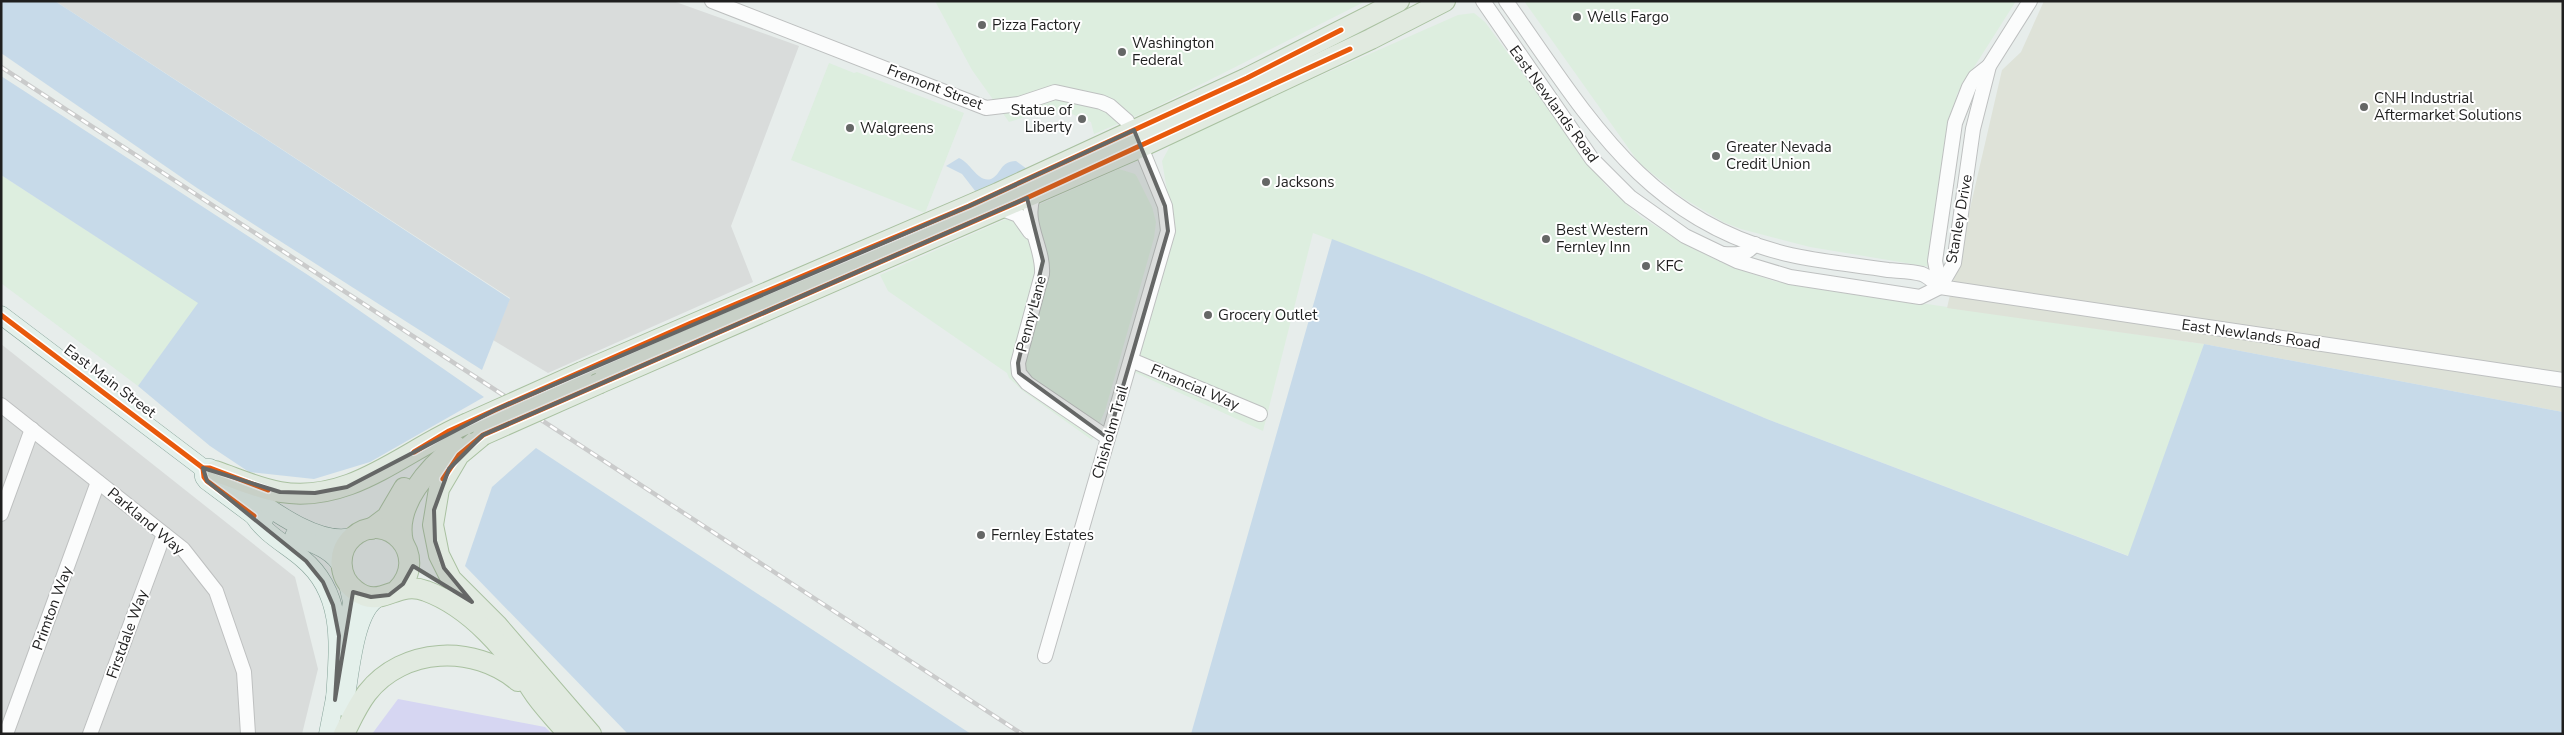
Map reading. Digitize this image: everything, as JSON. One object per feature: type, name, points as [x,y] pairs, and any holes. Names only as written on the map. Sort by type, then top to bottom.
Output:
[{"type":"highway","points":[[591,734],[497,625],[472,602],[444,568],[435,541],[434,510],[439,489],[449,469],[459,455],[483,435],[1034,195],[1247,78],[1399,1]]},
{"type":"highway","points":[[209,469],[280,492],[308,494],[331,491],[363,480],[449,430],[969,206],[1138,138],[1357,46],[1445,1]]},
{"type":"highway","points":[[466,424],[422,462],[409,479],[387,517],[363,532],[344,550],[345,576],[363,595],[389,594],[410,586],[438,596],[464,613],[497,645],[568,734]]},
{"type":"highway","points":[[389,594],[408,576],[406,550],[401,528],[406,509],[427,473],[455,446],[473,436],[483,435]]},
{"type":"highway","points":[[363,532],[389,531],[406,550],[417,570],[472,602]]},
{"type":"highway","points":[[344,734],[367,692],[389,673],[418,659],[450,655],[492,663],[509,672],[532,691]]},
{"type":"main road","name":"East Main Street","points":[[1,314],[209,469],[261,504],[299,525],[338,540],[363,532]]},
{"type":"main road","name":"East Main Street","points":[[209,469],[204,477],[207,482],[254,516],[327,551],[335,557],[345,576]]},
{"type":"main road","points":[[254,516],[268,531],[306,561],[323,582],[330,595],[338,636],[335,700]]},
{"type":"main road","points":[[328,734],[352,602],[345,576]]},
{"type":"main road","points":[[337,734],[362,617],[370,603],[389,594]]},
{"type":"street","name":"Fremont Street","points":[[712,1],[986,108],[1019,104],[1055,92],[1110,106],[1138,138],[1165,206]]},
{"type":"street","name":"East Newlands Road","points":[[1483,1],[1575,138],[1597,165],[1649,212],[1685,236],[1718,254],[1772,273],[1824,283],[1920,297],[1940,287]]},
{"type":"street","name":"East Newlands Road","points":[[1506,1],[1606,140],[1636,172],[1687,211],[1720,229],[1755,244],[1807,258],[1923,274],[1940,287],[2563,380]]},
{"type":"street","name":"Stanley Drive","points":[[1940,287],[1954,263],[1973,129],[1989,66],[2030,1]]},
{"type":"street","name":"Stanley Drive","points":[[1940,287],[1935,261],[1955,123],[1975,77],[1989,66]]},
{"type":"street","name":"Penny Lane","points":[[1034,195],[1029,210],[1034,236],[1043,261],[1042,274],[1018,363],[1019,373],[1027,383],[1108,438]]},
{"type":"street","name":"Chisholm Trail","points":[[1045,656],[1168,231],[1165,206]]},
{"type":"street","name":"Penny Lane","points":[[1002,209],[1018,215],[1034,236]]},
{"type":"street","points":[[1718,254],[1738,255],[1747,252],[1755,244]]},
{"type":"street","name":"Financial Way","points":[[1131,360],[1260,414]]},
{"type":"street","name":"Parkland Way","points":[[1,405],[183,549],[216,591],[244,672],[248,734]]},
{"type":"street","points":[[1,514],[32,429]]},
{"type":"street","name":"Primton Way","points":[[6,734],[98,482]]},
{"type":"street","name":"Firstdale Way","points":[[90,734],[164,534]]},
{"type":"highlighted area","points":[[1134,130],[1165,206],[1168,231],[1108,438],[1019,373],[1018,363],[1043,261],[1027,198],[483,435],[449,469],[434,510],[435,541],[444,568],[472,602],[413,566],[403,584],[389,595],[371,597],[353,592],[335,700],[339,636],[333,605],[323,582],[306,561],[207,481],[203,468],[280,492],[315,493],[347,487],[495,410],[969,206]]},
{"type":"shaded area","points":[[1,1],[55,1],[510,299],[482,370],[197,188],[1,53]]},
{"type":"shaded area","points":[[55,1],[673,1],[799,46],[731,226],[753,282],[548,373],[493,340],[510,298]]},
{"type":"shaded area","points":[[935,1],[1366,1],[1148,111],[1094,134],[1091,122],[1067,112],[1045,111],[1009,122],[972,70]]},
{"type":"shaded area","points":[[1524,1],[2016,1],[1957,94],[1930,267],[1810,247],[1741,229],[1723,222],[1683,198],[1639,163]]},
{"type":"shaded area","points":[[2044,1],[2563,1],[2563,412],[2204,344],[1947,308],[2002,70],[2021,52]]},
{"type":"shaded area","points":[[1474,13],[1485,22],[1606,186],[1641,217],[1686,245],[1731,267],[1774,281],[1823,289],[2204,344],[2129,556],[1767,419],[1422,274],[1313,233],[1263,431],[1134,372],[1174,231],[1162,161],[1171,144],[1183,136],[1458,15]]},
{"type":"shaded area","points":[[829,63],[964,113],[925,213],[791,160]]},
{"type":"shaded area","points":[[1,76],[311,277],[484,397],[370,462],[314,479],[249,472],[210,446],[138,386],[198,303],[1,175]]},
{"type":"shaded area","points":[[959,158],[978,175],[986,179],[995,177],[1010,162],[1016,161],[1027,169],[976,192],[962,174],[946,166]]},
{"type":"shaded area","points":[[1119,169],[1135,174],[1152,207],[1156,222],[1154,238],[1105,411],[1092,440],[1023,391],[1009,378],[1007,373],[888,291],[880,275]]},
{"type":"shaded area","points":[[1,175],[199,303],[138,386],[1,283]]},
{"type":"shaded area","points":[[1332,239],[1422,274],[1767,419],[2128,556],[2204,344],[2563,412],[2563,734],[1191,734]]},
{"type":"shaded area","points":[[1,344],[295,577],[318,669],[302,734],[1,734]]},
{"type":"shaded area","points":[[536,448],[971,734],[628,734],[465,566],[492,487]]},
{"type":"shaded area","points":[[398,699],[545,727],[552,734],[372,734]]},
{"type":"railway","points":[[1,67],[1022,734]]},
{"type":"cycle path","points":[[414,452],[449,431],[691,323],[969,206],[1247,78],[1341,30]]},
{"type":"cycle path","points":[[443,479],[459,455],[483,435],[1018,202],[1350,49]]},
{"type":"cycle path","points":[[1,315],[203,468],[210,468],[268,490]]},
{"type":"cycle path","points":[[203,468],[204,477],[207,481],[254,516]]},
{"type":"place","name":"Wells Fargo","points":[[1577,17]]},
{"type":"place","name":"Pizza Factory","points":[[982,25]]},
{"type":"place","name":"Washington Federal","points":[[1122,52]]},
{"type":"place","name":"CNH Industrial Aftermarket Solutions","points":[[2364,107]]},
{"type":"place","name":"Statue of Liberty","points":[[1082,119]]},
{"type":"place","name":"Walgreens","points":[[850,128]]},
{"type":"place","name":"Greater Nevada Credit Union","points":[[1716,156]]},
{"type":"place","name":"Jacksons","points":[[1266,182]]},
{"type":"place","name":"Best Western Fernley Inn","points":[[1546,239]]},
{"type":"place","name":"KFC","points":[[1646,266]]},
{"type":"place","name":"Grocery Outlet","points":[[1208,315]]},
{"type":"place","name":"Fernley Estates","points":[[981,535]]}]
